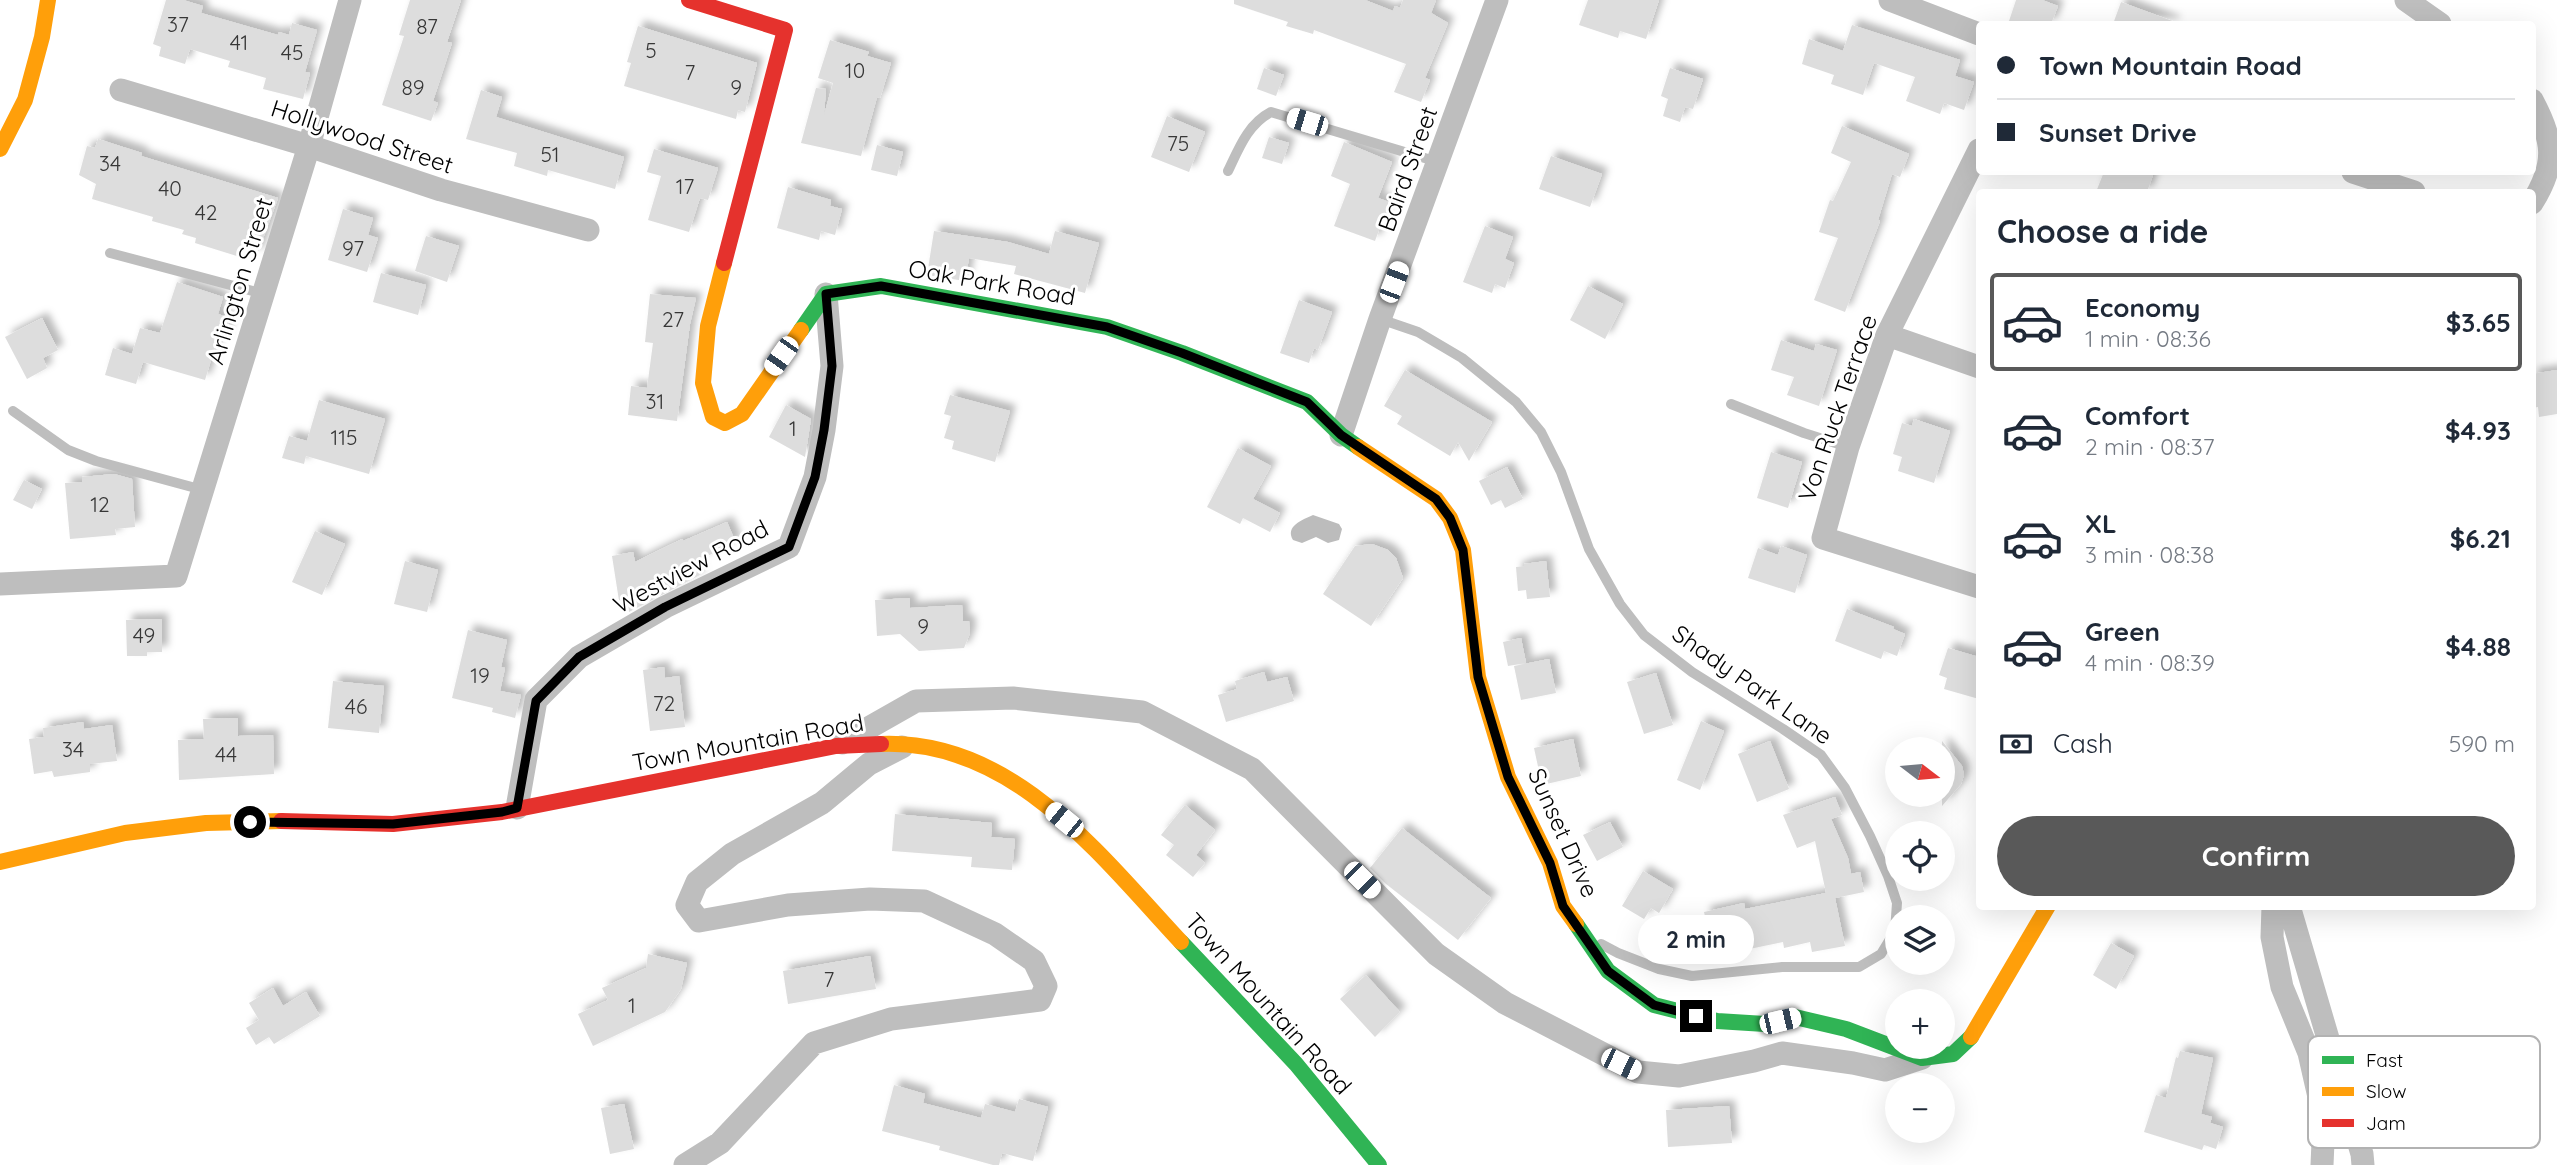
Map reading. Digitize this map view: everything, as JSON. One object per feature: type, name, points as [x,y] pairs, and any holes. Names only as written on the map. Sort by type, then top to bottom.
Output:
[{"type":"street","points":[[0,149],[25,100],[42,37],[48,0]]},
{"type":"street","name":"Arlington Street","points":[[0,584],[176,576],[309,146],[350,0]]},
{"type":"street","points":[[689,0],[785,30],[708,326],[703,383],[713,417],[725,423],[742,415],[826,294]]},
{"type":"street","name":"Baird Street","points":[[1341,435],[1380,319],[1497,0]]},
{"type":"street","points":[[1890,0],[1976,33]]},
{"type":"street","points":[[2406,0],[2436,21]]},
{"type":"street","name":"Hollywood Street","points":[[121,90],[309,146],[441,190],[588,230]]},
{"type":"street","points":[[2536,107],[2545,124],[2551,155],[2546,181],[2536,197]]},
{"type":"street","name":"Von Ruck Terrace","points":[[1976,156],[1887,335],[1848,447],[1823,538],[1976,586]]},
{"type":"street","points":[[2362,175],[2405,189]]},
{"type":"street","name":"Oak Park Road","points":[[826,294],[881,286],[1107,327],[1307,402],[1341,435]]},
{"type":"street","name":"Westview Road","points":[[517,808],[536,701],[579,657],[665,607],[789,547],[815,477],[824,430],[832,366],[826,294]]},
{"type":"street","points":[[1887,335],[1976,366]]},
{"type":"street","name":"Sunset Drive","points":[[1341,435],[1436,499],[1450,518],[1463,550],[1478,677],[1508,777],[1550,863],[1563,906],[1608,971],[1654,1005],[1717,1021],[1765,1024],[1795,1017],[1846,1029],[1885,1044]]},
{"type":"street","points":[[836,746],[916,701],[1013,698],[1142,712],[1252,769],[1436,954],[1505,1003],[1638,1072],[1679,1076],[1782,1053],[1885,1070],[1919,1059]]},
{"type":"street","points":[[685,1165],[720,1143],[814,1043],[891,1019],[1040,1000],[1046,986],[1034,961],[995,934],[924,901],[870,899],[788,905],[699,921],[687,905],[697,882],[732,854],[822,803],[869,764],[908,743]]},
{"type":"street","name":"Town Mountain Road","points":[[0,862],[125,833],[206,823],[293,821],[393,824],[502,812],[836,746],[908,743],[959,754],[995,770],[1035,796],[1078,832],[1296,1064],[1379,1165]]},
{"type":"street","points":[[1955,1052],[1975,1033],[2046,910]]},
{"type":"street","points":[[2273,910],[2272,937],[2282,987],[2308,1051]]},
{"type":"street","points":[[2290,910],[2328,1036]]},
{"type":"lane","points":[[1228,171],[1246,135],[1255,123],[1271,112],[1438,162]]},
{"type":"lane","points":[[110,253],[264,294]]},
{"type":"lane","name":"Shady Park Lane","points":[[1380,319],[1418,332],[1462,358],[1516,402],[1541,432],[1561,472],[1589,549],[1620,604],[1644,635],[1692,672],[1821,755],[1845,788],[1870,836],[1888,876],[1896,903],[1895,931],[1881,954],[1860,967],[1782,967],[1692,976],[1659,969],[1618,953],[1583,933]]},
{"type":"lane","points":[[1731,404],[1848,447]]},
{"type":"lane","points":[[13,411],[68,450],[96,461],[203,490]]},
{"type":"shaded area","points":[[1313,515],[1339,524],[1342,529],[1339,540],[1328,543],[1316,537],[1302,543],[1293,540],[1293,527]]},
{"type":"building","points":[[166,0],[183,0],[203,6],[201,13],[278,35],[279,32],[289,35],[292,23],[317,30],[305,72],[310,73],[303,99],[263,89],[266,78],[228,67],[230,61],[190,49],[185,64],[159,56],[161,47],[153,44]]},
{"type":"building","points":[[410,0],[461,0],[447,42],[452,43],[433,101],[438,103],[431,121],[382,105],[404,36],[399,35]]},
{"type":"building","points":[[1234,0],[1365,0],[1393,11],[1395,6],[1400,8],[1403,0],[1436,0],[1431,13],[1448,23],[1425,78],[1430,80],[1421,102],[1394,92],[1406,64],[1314,30],[1313,34],[1286,26],[1288,22],[1234,4]]},
{"type":"building","points":[[1588,0],[1659,0],[1646,39],[1620,31],[1618,38],[1579,25]]},
{"type":"building","points":[[2016,0],[2042,0],[2058,6],[2052,21],[2009,21]]},
{"type":"building","points":[[2121,2],[2172,21],[2114,21]]},
{"type":"building","points":[[1852,25],[1960,60],[1955,76],[1974,82],[1964,110],[1944,103],[1940,114],[1906,101],[1915,77],[1874,63],[1863,95],[1831,84],[1834,75],[1802,64],[1809,39],[1843,51]]},
{"type":"building","points":[[638,26],[757,63],[745,112],[738,110],[736,119],[624,86],[631,63],[627,62]]},
{"type":"building","points":[[830,40],[869,52],[867,56],[891,63],[880,98],[877,97],[861,156],[801,143],[816,88],[826,89],[824,115],[833,83],[818,78]]},
{"type":"building","points":[[1264,68],[1284,75],[1276,96],[1257,89]]},
{"type":"building","points":[[1670,68],[1703,79],[1693,109],[1685,107],[1680,122],[1663,116],[1668,99],[1661,96]]},
{"type":"building","points":[[481,90],[502,97],[496,117],[624,157],[615,189],[548,170],[547,176],[514,166],[517,153],[466,139]]},
{"type":"building","points":[[1167,116],[1205,132],[1189,172],[1151,157]]},
{"type":"building","points":[[1842,126],[1909,154],[1900,177],[1892,174],[1878,220],[1880,221],[1845,312],[1814,300],[1838,238],[1819,232],[1830,200],[1833,201],[1851,162],[1831,153]]},
{"type":"building","points":[[1269,137],[1289,143],[1282,164],[1262,158]]},
{"type":"building","points":[[98,139],[142,153],[141,156],[278,198],[257,255],[243,250],[240,257],[195,243],[196,238],[182,234],[184,230],[152,221],[153,217],[92,199],[96,184],[79,175],[87,146],[95,148]]},
{"type":"building","points":[[1344,142],[1392,162],[1378,198],[1389,202],[1375,241],[1334,226],[1350,184],[1331,176]]},
{"type":"building","points":[[877,145],[903,152],[897,176],[871,170]]},
{"type":"building","points":[[654,149],[718,168],[708,200],[700,198],[689,232],[648,220],[661,176],[647,172]]},
{"type":"building","points":[[1551,156],[1602,174],[1590,207],[1539,189]]},
{"type":"building","points":[[2103,175],[2153,175],[2148,189],[2097,189]]},
{"type":"building","points":[[788,187],[831,200],[830,206],[842,209],[835,235],[821,231],[819,240],[777,228]]},
{"type":"building","points":[[343,209],[373,218],[368,235],[378,238],[367,272],[328,260]]},
{"type":"building","points":[[1485,226],[1513,237],[1505,259],[1514,263],[1505,288],[1495,284],[1492,293],[1463,282]]},
{"type":"building","points":[[934,231],[1008,242],[1049,254],[1055,231],[1099,243],[1085,293],[1014,274],[1016,266],[969,258],[965,281],[927,275]]},
{"type":"building","points":[[426,236],[459,246],[447,282],[415,271]]},
{"type":"building","points":[[381,273],[426,285],[418,315],[373,302]]},
{"type":"building","points":[[177,282],[223,297],[218,314],[230,318],[223,342],[217,340],[205,380],[143,362],[136,384],[105,375],[113,348],[132,354],[140,328],[160,333]]},
{"type":"building","points":[[1588,286],[1623,304],[1605,339],[1570,320]]},
{"type":"building","points":[[650,294],[696,298],[677,421],[628,415],[631,386],[647,388],[653,343],[645,342]]},
{"type":"building","points":[[1299,300],[1332,312],[1318,350],[1314,348],[1309,363],[1280,353]]},
{"type":"building","points":[[42,318],[58,350],[43,358],[47,368],[27,379],[5,337]]},
{"type":"building","points":[[1781,340],[1814,351],[1816,344],[1837,350],[1819,406],[1787,395],[1794,377],[1771,370]]},
{"type":"building","points":[[1405,370],[1492,422],[1469,461],[1458,442],[1450,456],[1397,424],[1402,416],[1384,406]]},
{"type":"building","points":[[2557,370],[2557,414],[2539,417],[2536,407],[2536,373]]},
{"type":"building","points":[[950,395],[1010,411],[995,462],[952,449],[954,441],[944,438],[951,416],[944,414]]},
{"type":"building","points":[[319,400],[385,419],[369,474],[306,456],[304,464],[282,458],[289,436],[307,441]]},
{"type":"building","points":[[786,405],[811,419],[805,457],[769,437]]},
{"type":"building","points":[[1914,419],[1950,431],[1934,483],[1898,471],[1902,457],[1893,454],[1902,423],[1912,426]]},
{"type":"building","points":[[1238,448],[1271,466],[1253,499],[1280,513],[1270,532],[1243,518],[1240,524],[1207,507]]},
{"type":"building","points":[[1771,452],[1802,462],[1788,508],[1757,498]]},
{"type":"building","points":[[1507,467],[1523,499],[1505,508],[1501,500],[1491,505],[1479,481]]},
{"type":"building","points":[[114,474],[132,479],[135,527],[115,529],[116,535],[70,539],[65,483],[82,482],[82,477]]},
{"type":"building","points":[[24,480],[42,489],[32,509],[13,500]]},
{"type":"building","points":[[727,522],[736,543],[694,562],[700,575],[629,612],[628,606],[620,607],[612,556],[633,552],[635,562],[682,539],[683,541]]},
{"type":"building","points":[[315,531],[345,544],[322,595],[292,582]]},
{"type":"building","points":[[1372,544],[1388,550],[1396,558],[1403,578],[1371,626],[1323,594],[1355,546]]},
{"type":"building","points":[[1781,546],[1807,555],[1795,593],[1748,578],[1758,548],[1778,555]]},
{"type":"building","points":[[405,561],[438,570],[427,612],[394,604]]},
{"type":"building","points":[[1546,561],[1550,597],[1527,599],[1526,590],[1518,591],[1516,567]]},
{"type":"building","points":[[910,598],[910,608],[962,605],[963,621],[969,621],[970,633],[964,648],[919,651],[900,634],[877,636],[875,600]]},
{"type":"building","points":[[1847,609],[1905,634],[1897,656],[1884,651],[1881,659],[1835,641]]},
{"type":"building","points":[[162,619],[162,652],[147,652],[147,656],[127,656],[126,620]]},
{"type":"building","points":[[468,630],[507,640],[501,667],[505,668],[500,691],[521,695],[515,718],[492,712],[493,708],[452,698]]},
{"type":"building","points":[[1521,638],[1526,663],[1508,666],[1503,642]]},
{"type":"building","points":[[1948,648],[1976,656],[1976,698],[1944,689],[1947,678],[1939,675]]},
{"type":"building","points":[[1549,659],[1556,693],[1521,700],[1514,666]]},
{"type":"building","points":[[664,667],[665,678],[679,676],[685,727],[650,731],[643,670]]},
{"type":"building","points":[[1264,672],[1267,682],[1287,677],[1294,701],[1226,722],[1218,695],[1237,689],[1235,681]]},
{"type":"building","points":[[1656,673],[1673,725],[1644,734],[1627,682]]},
{"type":"building","points":[[333,681],[384,686],[379,733],[328,728]]},
{"type":"building","points":[[238,718],[238,736],[273,735],[274,774],[179,780],[178,740],[204,739],[203,719]]},
{"type":"building","points":[[1701,721],[1724,731],[1700,790],[1677,780]]},
{"type":"building","points":[[83,722],[84,729],[112,725],[117,761],[90,764],[90,772],[54,777],[52,771],[34,774],[29,739],[44,737],[43,728]]},
{"type":"building","points":[[1573,739],[1581,776],[1542,785],[1534,748]]},
{"type":"building","points":[[1770,741],[1789,789],[1757,802],[1738,754]]},
{"type":"building","points":[[1955,757],[1962,766],[1964,775],[1955,791]]},
{"type":"building","points":[[1835,797],[1842,815],[1831,819],[1848,858],[1851,874],[1860,872],[1864,892],[1835,898],[1845,946],[1812,952],[1810,942],[1784,948],[1783,942],[1735,952],[1737,957],[1716,962],[1704,912],[1744,903],[1745,909],[1826,893],[1815,841],[1797,848],[1783,815]]},
{"type":"building","points":[[1185,805],[1215,830],[1196,855],[1205,863],[1193,877],[1166,855],[1174,845],[1161,835]]},
{"type":"building","points":[[895,814],[992,823],[991,837],[1015,839],[1012,870],[971,867],[972,857],[892,851]]},
{"type":"building","points":[[1610,822],[1623,847],[1597,861],[1583,835]]},
{"type":"building","points":[[1402,828],[1491,898],[1458,940],[1386,884],[1370,868]]},
{"type":"building","points":[[1643,871],[1673,889],[1659,913],[1651,908],[1644,919],[1622,906]]},
{"type":"building","points":[[2111,943],[2134,956],[2116,989],[2093,975]]},
{"type":"building","points":[[648,954],[687,963],[681,989],[665,1012],[593,1046],[578,1014],[608,1000],[602,988],[646,968]]},
{"type":"building","points":[[870,956],[876,989],[788,1004],[783,971]]},
{"type":"building","points":[[1366,975],[1400,1012],[1375,1037],[1340,999]]},
{"type":"building","points":[[273,988],[283,1006],[306,992],[320,1016],[274,1044],[269,1037],[256,1045],[246,1028],[259,1020],[249,1003]]},
{"type":"building","points":[[2180,1051],[2213,1058],[2201,1114],[2212,1117],[2210,1123],[2223,1127],[2216,1149],[2204,1145],[2202,1150],[2144,1132],[2156,1095],[2166,1098],[2176,1057],[2178,1058]]},
{"type":"building","points":[[894,1085],[925,1094],[923,1103],[981,1118],[985,1104],[1015,1112],[1019,1099],[1048,1107],[1033,1161],[1002,1153],[999,1165],[993,1165],[939,1150],[940,1146],[882,1131]]},
{"type":"building","points":[[624,1104],[634,1149],[610,1154],[601,1108]]},
{"type":"building","points":[[1729,1106],[1732,1143],[1668,1147],[1666,1110]]},
{"type":"traffic: fast","points":[[801,330],[826,294],[881,286],[1107,327],[1307,402],[1341,435],[1358,447]]},
{"type":"traffic: fast","points":[[1576,924],[1608,971],[1654,1005],[1717,1021],[1765,1024],[1795,1017],[1846,1029],[1922,1058],[1953,1054],[1971,1037]]},
{"type":"traffic: fast","points":[[1181,942],[1296,1064],[1379,1165]]},
{"type":"traffic: slow","points":[[0,149],[25,100],[42,37],[48,0]]},
{"type":"traffic: slow","points":[[724,263],[708,326],[703,383],[713,417],[725,423],[742,414],[801,330]]},
{"type":"traffic: slow","points":[[1358,447],[1436,499],[1450,518],[1463,550],[1478,677],[1508,777],[1550,863],[1563,906],[1576,924]]},
{"type":"traffic: slow","points":[[881,744],[928,747],[972,760],[1012,781],[1050,808],[1085,839],[1181,942]]},
{"type":"traffic: slow","points":[[0,862],[125,833],[206,823],[281,821]]},
{"type":"traffic: slow","points":[[1971,1037],[2046,910]]},
{"type":"traffic: jam","points":[[689,0],[785,30],[724,263]]},
{"type":"traffic: jam","points":[[281,821],[393,824],[502,812],[836,746],[881,744]]},
{"type":"route","points":[[250,822],[393,824],[517,808],[536,701],[579,657],[665,607],[789,547],[815,477],[824,430],[832,366],[826,294],[881,286],[1107,327],[1182,353],[1307,402],[1341,435],[1436,499],[1450,518],[1463,550],[1478,677],[1508,777],[1550,863],[1563,906],[1608,971],[1654,1005],[1696,1016]]}]
